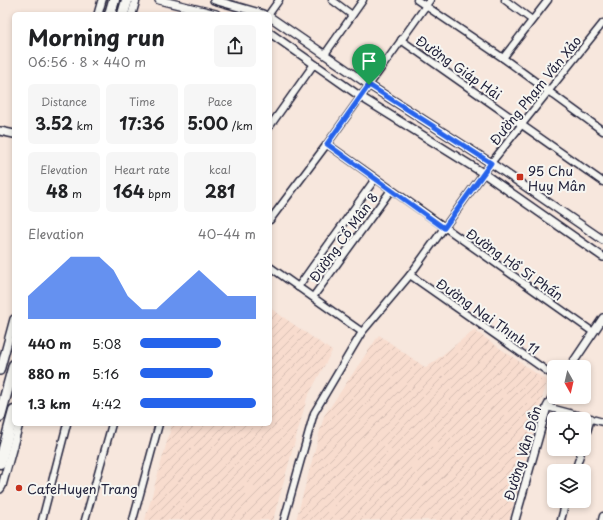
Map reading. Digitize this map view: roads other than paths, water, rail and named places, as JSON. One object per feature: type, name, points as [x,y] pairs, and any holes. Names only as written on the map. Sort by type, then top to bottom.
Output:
[{"type":"highway","points":[[111,12],[114,0]]},
{"type":"highway","points":[[124,12],[127,0]]},
{"type":"highway","points":[[0,416],[12,372]]},
{"type":"highway","points":[[0,463],[12,418]]},
{"type":"street","points":[[99,12],[102,0]]},
{"type":"street","points":[[133,12],[136,0]]},
{"type":"street","points":[[159,0],[195,11]]},
{"type":"street","points":[[214,0],[256,12]]},
{"type":"street","points":[[270,12],[279,0]]},
{"type":"street","points":[[332,0],[352,15]]},
{"type":"street","points":[[325,54],[363,0]]},
{"type":"street","points":[[416,0],[503,58],[603,131]]},
{"type":"street","points":[[272,216],[327,144],[430,0]]},
{"type":"street","points":[[505,0],[532,20]]},
{"type":"street","points":[[503,58],[548,0]]},
{"type":"street","points":[[272,18],[369,85],[491,163],[603,240]]},
{"type":"street","name":"Đường Phạm Văn Xảo","points":[[284,520],[314,413],[362,332],[410,274],[483,173],[603,23]]},
{"type":"street","points":[[272,34],[361,97],[483,173],[603,258]]},
{"type":"street","name":"Đường Giáp Hải","points":[[401,40],[603,182]]},
{"type":"street","points":[[272,123],[314,64]]},
{"type":"street","points":[[0,131],[12,134]]},
{"type":"street","name":"Đường Hồ Sĩ Phấn","points":[[327,144],[593,332]]},
{"type":"street","name":"Đường Cổ Mân 8","points":[[298,286],[375,179]]},
{"type":"street","name":"Đường Cổ Mân 8","points":[[313,297],[391,190]]},
{"type":"street","points":[[272,267],[362,332]]},
{"type":"street","name":"Đường Nại Thịnh 11","points":[[410,274],[547,371]]},
{"type":"street","points":[[575,360],[603,318]]},
{"type":"street","points":[[0,371],[1,361],[12,325]]},
{"type":"street","name":"Đường Vân Đồn","points":[[515,520],[549,404]]},
{"type":"street","points":[[547,407],[567,412]]},
{"type":"street","points":[[591,418],[603,422]]},
{"type":"street","points":[[0,488],[2,486],[18,426]]},
{"type":"street","points":[[42,520],[66,426]]},
{"type":"street","points":[[85,520],[111,426]]},
{"type":"street","points":[[133,520],[158,426]]},
{"type":"street","points":[[561,520],[564,508]]},
{"type":"street","points":[[602,520],[603,516]]},
{"type":"place","name":"95 Chu Huy Mân","points":[[520,177]]},
{"type":"place","name":"CafeHuyen Trang","points":[[19,488]]}]
